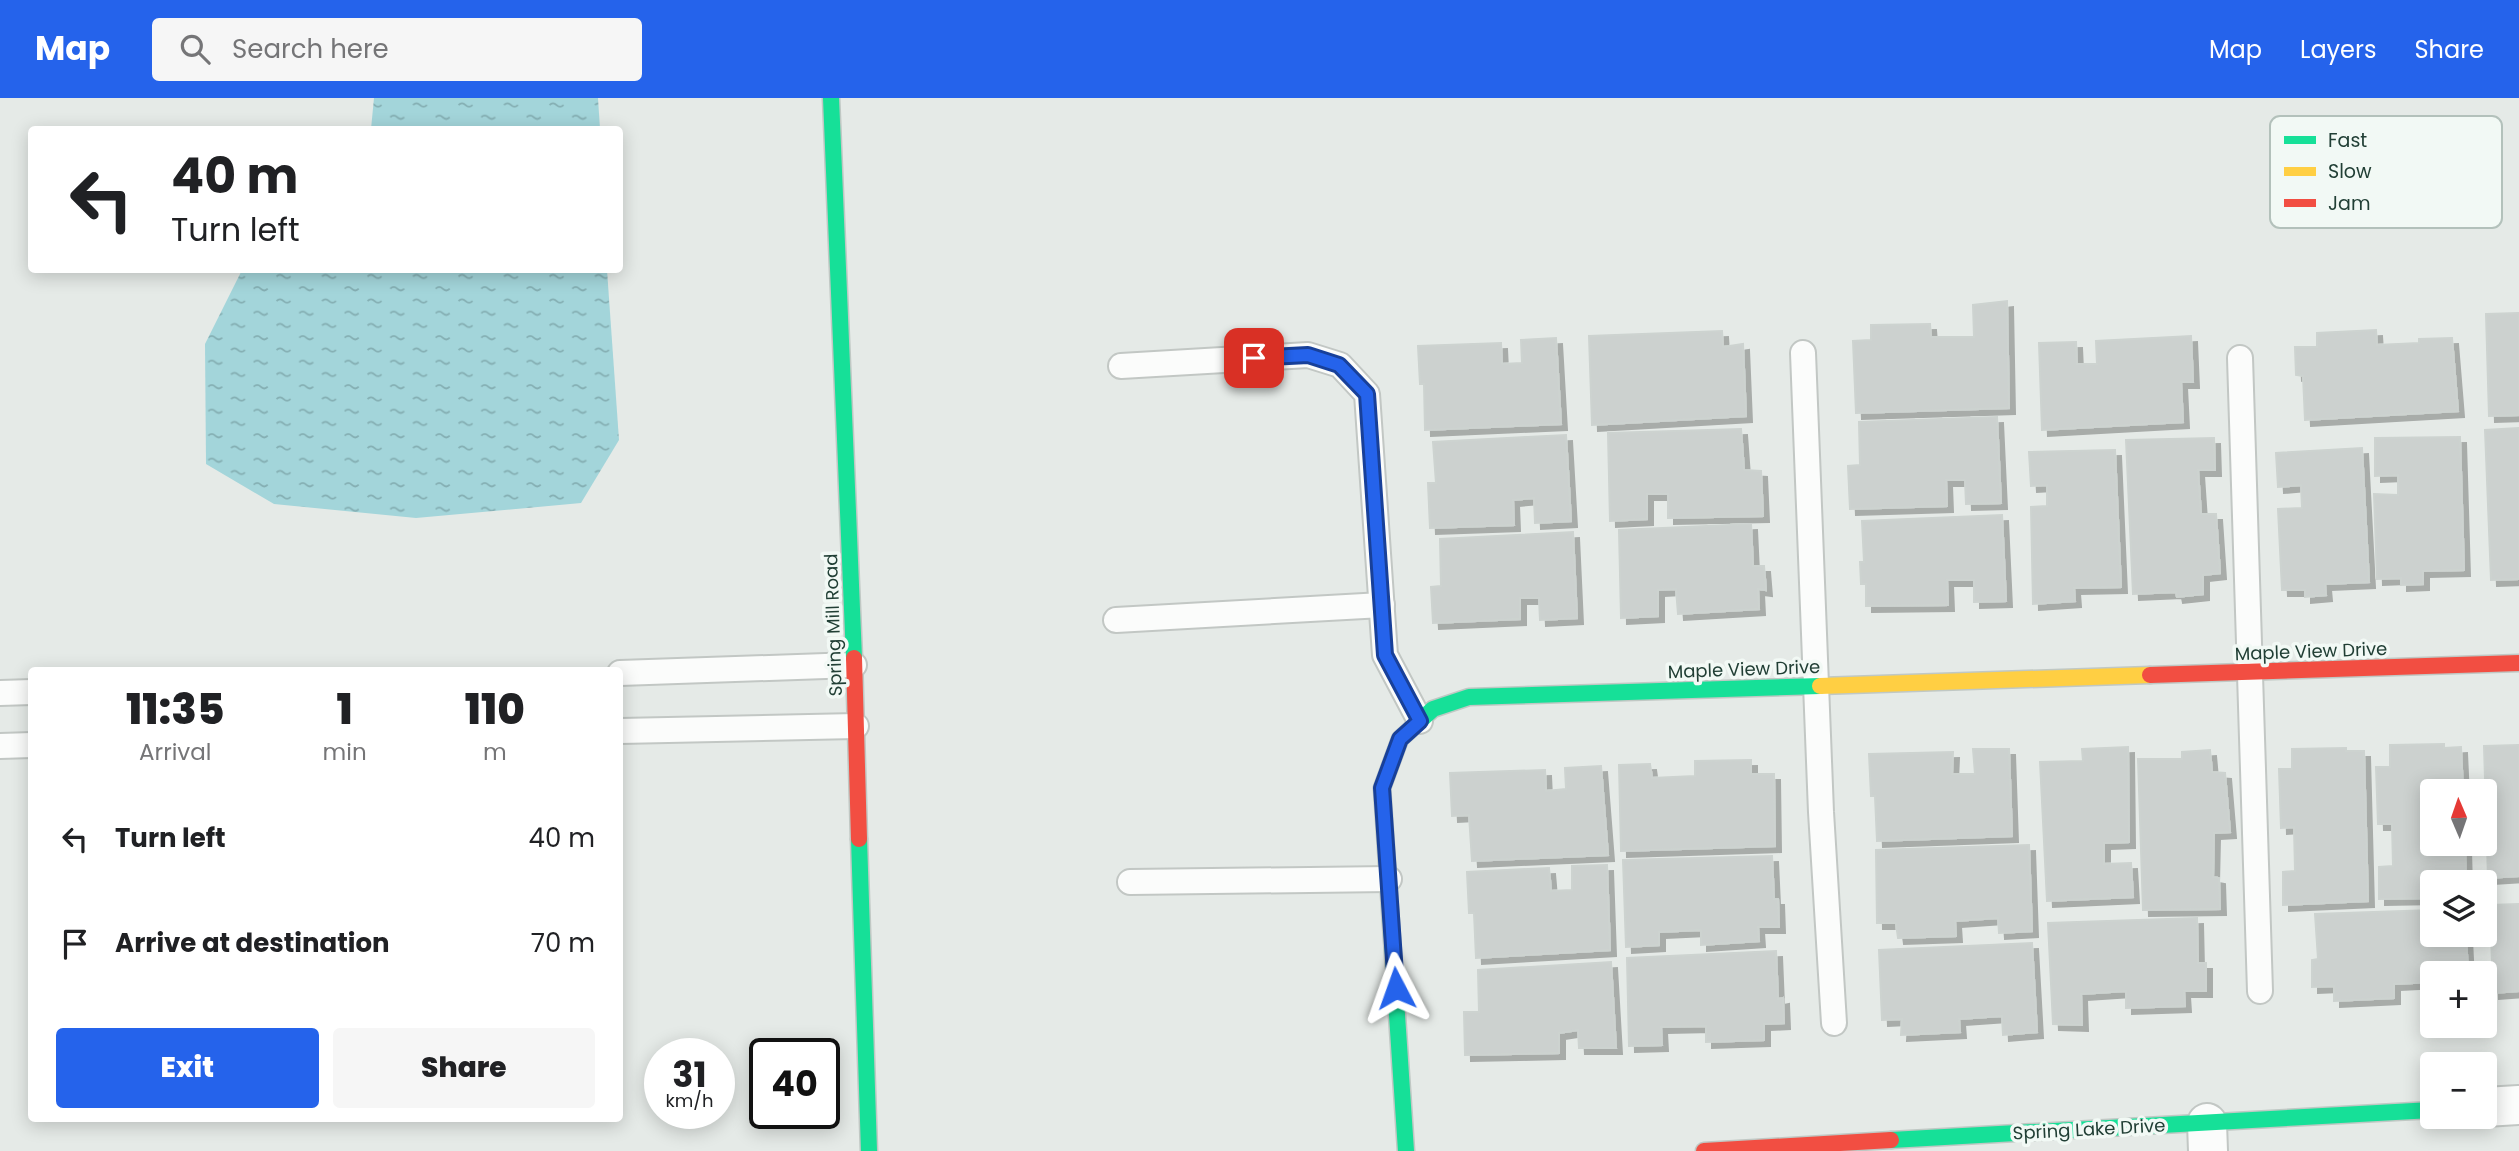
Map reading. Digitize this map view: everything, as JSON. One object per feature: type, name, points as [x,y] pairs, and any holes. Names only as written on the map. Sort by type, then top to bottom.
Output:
[{"type":"street","name":"Spring Mill Road","points":[[831,98],[854,665],[869,1151]]},
{"type":"street","name":"Maple View Drive","points":[[1406,1151],[1382,788],[1400,739],[1433,709],[1469,698],[2519,663]]},
{"type":"street","points":[[2497,1106],[2519,1105]]},
{"type":"street","name":"Spring Lake Drive","points":[[1704,1151],[2208,1137],[2420,1111]]},
{"type":"lane","points":[[1803,353],[1821,812],[1834,1023]]},
{"type":"lane","points":[[1121,366],[1308,355],[1339,365],[1367,394],[1385,655],[1420,721]]},
{"type":"lane","points":[[2240,358],[2260,991]]},
{"type":"lane","points":[[1116,620],[1382,605]]},
{"type":"lane","points":[[623,673],[854,665]]},
{"type":"lane","points":[[0,693],[28,692]]},
{"type":"lane","points":[[623,731],[856,726]]},
{"type":"lane","points":[[0,746],[28,745]]},
{"type":"lane","points":[[1130,882],[1389,879]]},
{"type":"water","points":[[374,98],[598,98],[600,126],[371,126]]},
{"type":"water","points":[[240,273],[607,273],[619,440],[581,503],[416,518],[274,504],[206,464],[205,344]]},
{"type":"building","points":[[2007,301],[2009,408],[1856,413],[1853,341],[1871,340],[1871,325],[1930,324],[1931,337],[1974,337],[1973,305]]},
{"type":"building","points":[[2519,313],[2519,415],[2489,416],[2486,314]]},
{"type":"building","points":[[2376,330],[2377,345],[2452,338],[2458,411],[2305,420],[2303,376],[2296,375],[2295,347],[2317,347],[2317,333]]},
{"type":"building","points":[[1722,331],[1723,347],[1743,344],[1746,416],[1592,425],[1589,336]]},
{"type":"building","points":[[2191,336],[2193,382],[2181,382],[2183,422],[2042,430],[2039,343],[2076,342],[2077,364],[2097,364],[2096,341]]},
{"type":"building","points":[[1556,338],[1561,424],[1425,430],[1424,384],[1420,384],[1418,346],[1501,343],[1502,364],[1522,363],[1521,340]]},
{"type":"building","points":[[1997,417],[2001,503],[1966,504],[1965,480],[1946,480],[1947,506],[1850,509],[1848,466],[1860,465],[1859,422]]},
{"type":"building","points":[[2519,428],[2519,579],[2491,580],[2485,430]]},
{"type":"building","points":[[1741,429],[1744,470],[1761,471],[1763,516],[1668,518],[1668,494],[1647,494],[1647,519],[1610,521],[1608,433]]},
{"type":"building","points":[[1566,435],[1571,521],[1535,523],[1534,498],[1513,500],[1514,525],[1430,528],[1428,483],[1436,483],[1433,442]]},
{"type":"building","points":[[2460,437],[2464,570],[2423,571],[2423,584],[2401,585],[2401,578],[2377,579],[2374,494],[2398,495],[2398,475],[2375,476],[2375,438]]},
{"type":"building","points":[[2214,438],[2215,470],[2198,470],[2201,514],[2216,514],[2220,573],[2203,575],[2203,594],[2177,597],[2176,592],[2133,594],[2126,440]]},
{"type":"building","points":[[2362,448],[2369,582],[2325,584],[2326,595],[2305,597],[2305,590],[2282,590],[2278,509],[2302,508],[2301,485],[2278,487],[2276,453]]},
{"type":"building","points":[[2115,450],[2121,587],[2074,588],[2075,601],[2033,604],[2031,507],[2047,506],[2047,485],[2031,486],[2029,452]]},
{"type":"building","points":[[2002,515],[2006,601],[1974,602],[1974,580],[1947,580],[1948,605],[1866,606],[1866,584],[1861,584],[1860,562],[1864,562],[1862,521]]},
{"type":"building","points":[[1751,524],[1753,566],[1764,566],[1766,590],[1758,589],[1759,609],[1678,614],[1676,589],[1658,590],[1658,616],[1621,618],[1619,530]]},
{"type":"building","points":[[1573,532],[1577,618],[1540,620],[1539,598],[1520,598],[1520,619],[1433,623],[1431,587],[1441,586],[1440,539]]},
{"type":"building","points":[[2444,744],[2444,748],[2461,747],[2462,779],[2420,779],[2420,856],[2465,856],[2466,870],[2420,870],[2420,898],[2379,899],[2379,867],[2393,866],[2392,824],[2378,824],[2376,767],[2390,767],[2390,745]]},
{"type":"building","points":[[2519,745],[2519,876],[2497,877],[2497,870],[2488,870],[2487,856],[2497,856],[2497,779],[2485,779],[2484,746]]},
{"type":"building","points":[[2128,747],[2129,842],[2104,843],[2104,864],[2131,863],[2133,897],[2047,901],[2040,762],[2083,761],[2082,749]]},
{"type":"building","points":[[2346,748],[2346,751],[2364,751],[2368,901],[2283,905],[2283,872],[2295,871],[2294,827],[2281,828],[2279,769],[2292,769],[2292,749]]},
{"type":"building","points":[[1973,749],[2009,749],[2012,836],[1877,841],[1875,796],[1871,796],[1869,754],[1953,752],[1952,774],[1975,774]]},
{"type":"building","points":[[2210,750],[2212,772],[2225,773],[2230,832],[2214,833],[2213,877],[2219,878],[2220,909],[2143,910],[2138,759],[2182,759],[2182,752]]},
{"type":"building","points":[[1751,760],[1751,774],[1774,774],[1775,846],[1621,851],[1619,765],[1650,764],[1652,778],[1695,776],[1695,761]]},
{"type":"building","points":[[1601,766],[1608,855],[1472,861],[1469,815],[1452,816],[1450,773],[1545,770],[1546,791],[1566,789],[1565,768]]},
{"type":"building","points":[[2029,845],[2032,931],[1999,933],[1998,918],[1955,921],[1956,936],[1898,938],[1896,923],[1877,923],[1876,850]]},
{"type":"building","points":[[1772,856],[1774,899],[1778,899],[1779,927],[1758,927],[1759,941],[1701,945],[1701,930],[1659,932],[1659,945],[1626,947],[1623,860]]},
{"type":"building","points":[[1607,865],[1610,950],[1476,958],[1474,913],[1469,913],[1467,872],[1549,868],[1551,891],[1572,890],[1572,866]]},
{"type":"building","points":[[2519,904],[2519,991],[2497,993],[2497,961],[2492,961],[2491,947],[2497,947],[2497,905]]},
{"type":"building","points":[[2420,910],[2420,947],[2467,947],[2467,961],[2420,961],[2420,983],[2394,984],[2394,998],[2334,1001],[2334,986],[2312,987],[2312,960],[2318,959],[2315,914]]},
{"type":"building","points":[[2197,918],[2198,963],[2206,963],[2206,991],[2184,991],[2185,1006],[2126,1008],[2126,991],[2081,994],[2082,1025],[2053,1024],[2048,923]]},
{"type":"building","points":[[2032,943],[2037,1032],[2003,1035],[2002,1016],[1959,1019],[1960,1032],[1901,1035],[1902,1019],[1882,1020],[1879,950]]},
{"type":"building","points":[[1776,951],[1778,999],[1783,998],[1784,1023],[1764,1024],[1764,1040],[1706,1042],[1706,1026],[1661,1027],[1662,1045],[1629,1046],[1627,958]]},
{"type":"building","points":[[1611,962],[1616,1048],[1579,1048],[1578,1030],[1559,1033],[1559,1053],[1465,1055],[1464,1012],[1479,1012],[1478,970]]},
{"type":"traffic: fast","points":[[831,98],[854,658]]},
{"type":"traffic: fast","points":[[1406,1151],[1382,788],[1400,739],[1433,709],[1469,697],[1820,686]]},
{"type":"traffic: fast","points":[[859,839],[869,1151]]},
{"type":"traffic: fast","points":[[1891,1140],[2420,1111]]},
{"type":"traffic: slow","points":[[1820,686],[2150,675]]},
{"type":"traffic: jam","points":[[854,658],[859,839]]},
{"type":"traffic: jam","points":[[2150,675],[2519,663]]},
{"type":"traffic: jam","points":[[1704,1151],[1891,1140]]},
{"type":"route","points":[[1254,358],[1308,355],[1339,365],[1367,394],[1385,655],[1420,721],[1400,739],[1382,788],[1396,988]]}]
